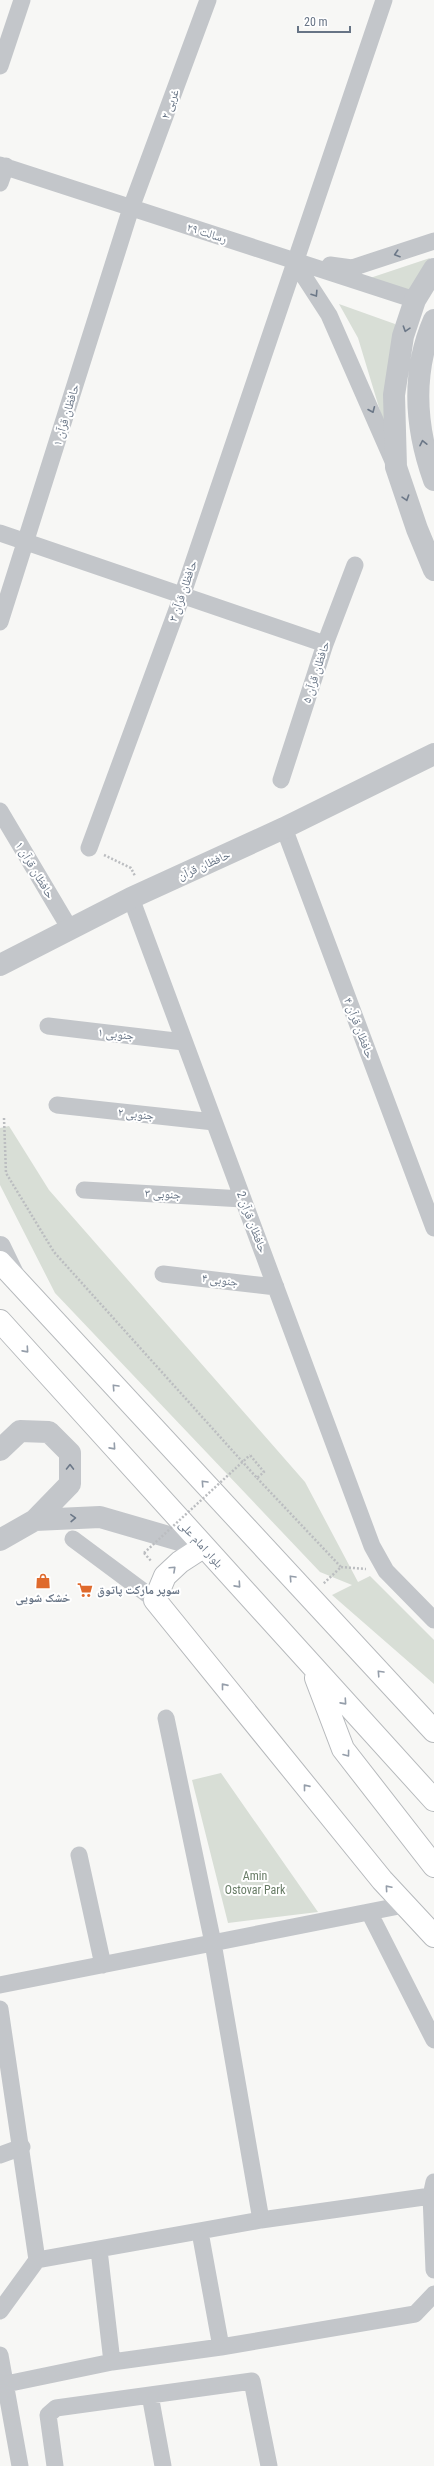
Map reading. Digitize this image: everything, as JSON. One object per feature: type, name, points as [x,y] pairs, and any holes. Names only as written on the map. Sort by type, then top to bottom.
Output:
[{"type":"highway","points":[[0,1262],[434,1732]]},
{"type":"highway","name":"بلوار امام علی","points":[[0,1321],[402,1767]]},
{"type":"highway","points":[[203,1547],[180,1562],[165,1576],[155,1600],[404,1905],[434,1936]]},
{"type":"highway","points":[[311,1666],[343,1749],[434,1866]]},
{"type":"highway","points":[[407,1702],[434,1715]]},
{"type":"highway","points":[[402,1767],[434,1800]]},
{"type":"highway","points":[[402,1767],[434,1816]]},
{"type":"street","points":[[0,66],[22,0]]},
{"type":"street","name":"۲ غربی","points":[[131,208],[208,0]]},
{"type":"street","name":"حافظان قرآن ۳","points":[[89,848],[182,596],[294,261],[384,0]]},
{"type":"street","points":[[0,182],[3,165]]},
{"type":"street","name":"رسالت ۲۹","points":[[3,165],[131,208],[424,302]]},
{"type":"street","name":"حافظان قرآن ۱","points":[[0,622],[131,208]]},
{"type":"street","points":[[294,261],[352,268],[434,241]]},
{"type":"street","points":[[294,261],[329,316],[396,467],[417,529],[434,570]]},
{"type":"street","points":[[396,467],[394,395],[403,336],[424,302],[434,269]]},
{"type":"street","points":[[434,320],[428,335],[420,372],[418,419],[434,480]]},
{"type":"street","points":[[0,533],[325,644]]},
{"type":"street","name":"حافظان قرآن ۵","points":[[281,780],[325,644],[354,565]]},
{"type":"street","name":"حافظان قرآن","points":[[409,767],[434,736]]},
{"type":"street","name":"حافظان قرآن","points":[[0,966],[136,896],[284,828],[434,754]]},
{"type":"street","points":[[409,767],[434,770]]},
{"type":"street","name":"حافظان قرآن ۱","points":[[0,811],[70,929]]},
{"type":"street","name":"حافظان قرآن ۴","points":[[284,828],[434,1228]]},
{"type":"street","name":"حافظان قرآن 2","points":[[136,896],[184,1042],[372,1546],[386,1571],[434,1620]]},
{"type":"street","name":"جنوبی ۱","points":[[48,1026],[184,1042]]},
{"type":"street","name":"جنوبی ۲","points":[[57,1105],[214,1122]]},
{"type":"street","name":"جنوبی ۳","points":[[84,1190],[243,1199]]},
{"type":"street","points":[[0,1247],[17,1280]]},
{"type":"street","name":"جنوبی ۴","points":[[163,1274],[276,1287]]},
{"type":"street","points":[[0,1450],[20,1431],[49,1432],[70,1453],[70,1484],[34,1520],[0,1540]]},
{"type":"street","points":[[34,1520],[100,1517],[203,1547]]},
{"type":"street","points":[[73,1539],[155,1600]]},
{"type":"street","points":[[166,1718],[212,1943],[261,2220]]},
{"type":"street","points":[[79,1855],[103,1964]]},
{"type":"street","points":[[0,1985],[404,1905]]},
{"type":"street","points":[[369,1912],[434,2040]]},
{"type":"street","points":[[0,2009],[22,2148],[37,2260],[0,2311]]},
{"type":"street","points":[[0,2155],[22,2148]]},
{"type":"street","points":[[37,2260],[200,2232],[433,2189],[434,2270]]},
{"type":"street","points":[[200,2232],[221,2347]]},
{"type":"street","points":[[99,2250],[112,2362]]},
{"type":"street","points":[[6,2384],[112,2362],[221,2347],[415,2314],[434,2294]]},
{"type":"street","points":[[0,2356],[20,2466]]},
{"type":"street","points":[[54,2466],[48,2415],[56,2408],[252,2381],[269,2466]]},
{"type":"street","points":[[150,2395],[163,2466]]},
{"type":"path","points":[[89,848],[131,868],[136,896]]},
{"type":"path","points":[[4,1118],[6,1173],[54,1252],[257,1478],[341,1567],[310,1597]]},
{"type":"path","points":[[155,1566],[144,1553],[250,1455],[264,1472],[257,1478]]},
{"type":"green space","points":[[430,258],[415,288],[408,296],[361,281]]},
{"type":"green space","points":[[339,304],[395,324],[397,334],[384,424],[358,338]]},
{"type":"green space","points":[[9,1126],[49,1190],[305,1482],[358,1582],[370,1576],[434,1640],[434,1684],[332,1595],[352,1585],[320,1572],[55,1293],[0,1185],[0,1128]]},
{"type":"green space","name":"Amin Ostovar Park","points":[[221,1773],[318,1912],[228,1923],[192,1780]]},
{"type":"place","name":"خشک شویی","points":[[43,1581]]},
{"type":"place","name":"سوپر مارکت پاتوق","points":[[85,1590]]}]
